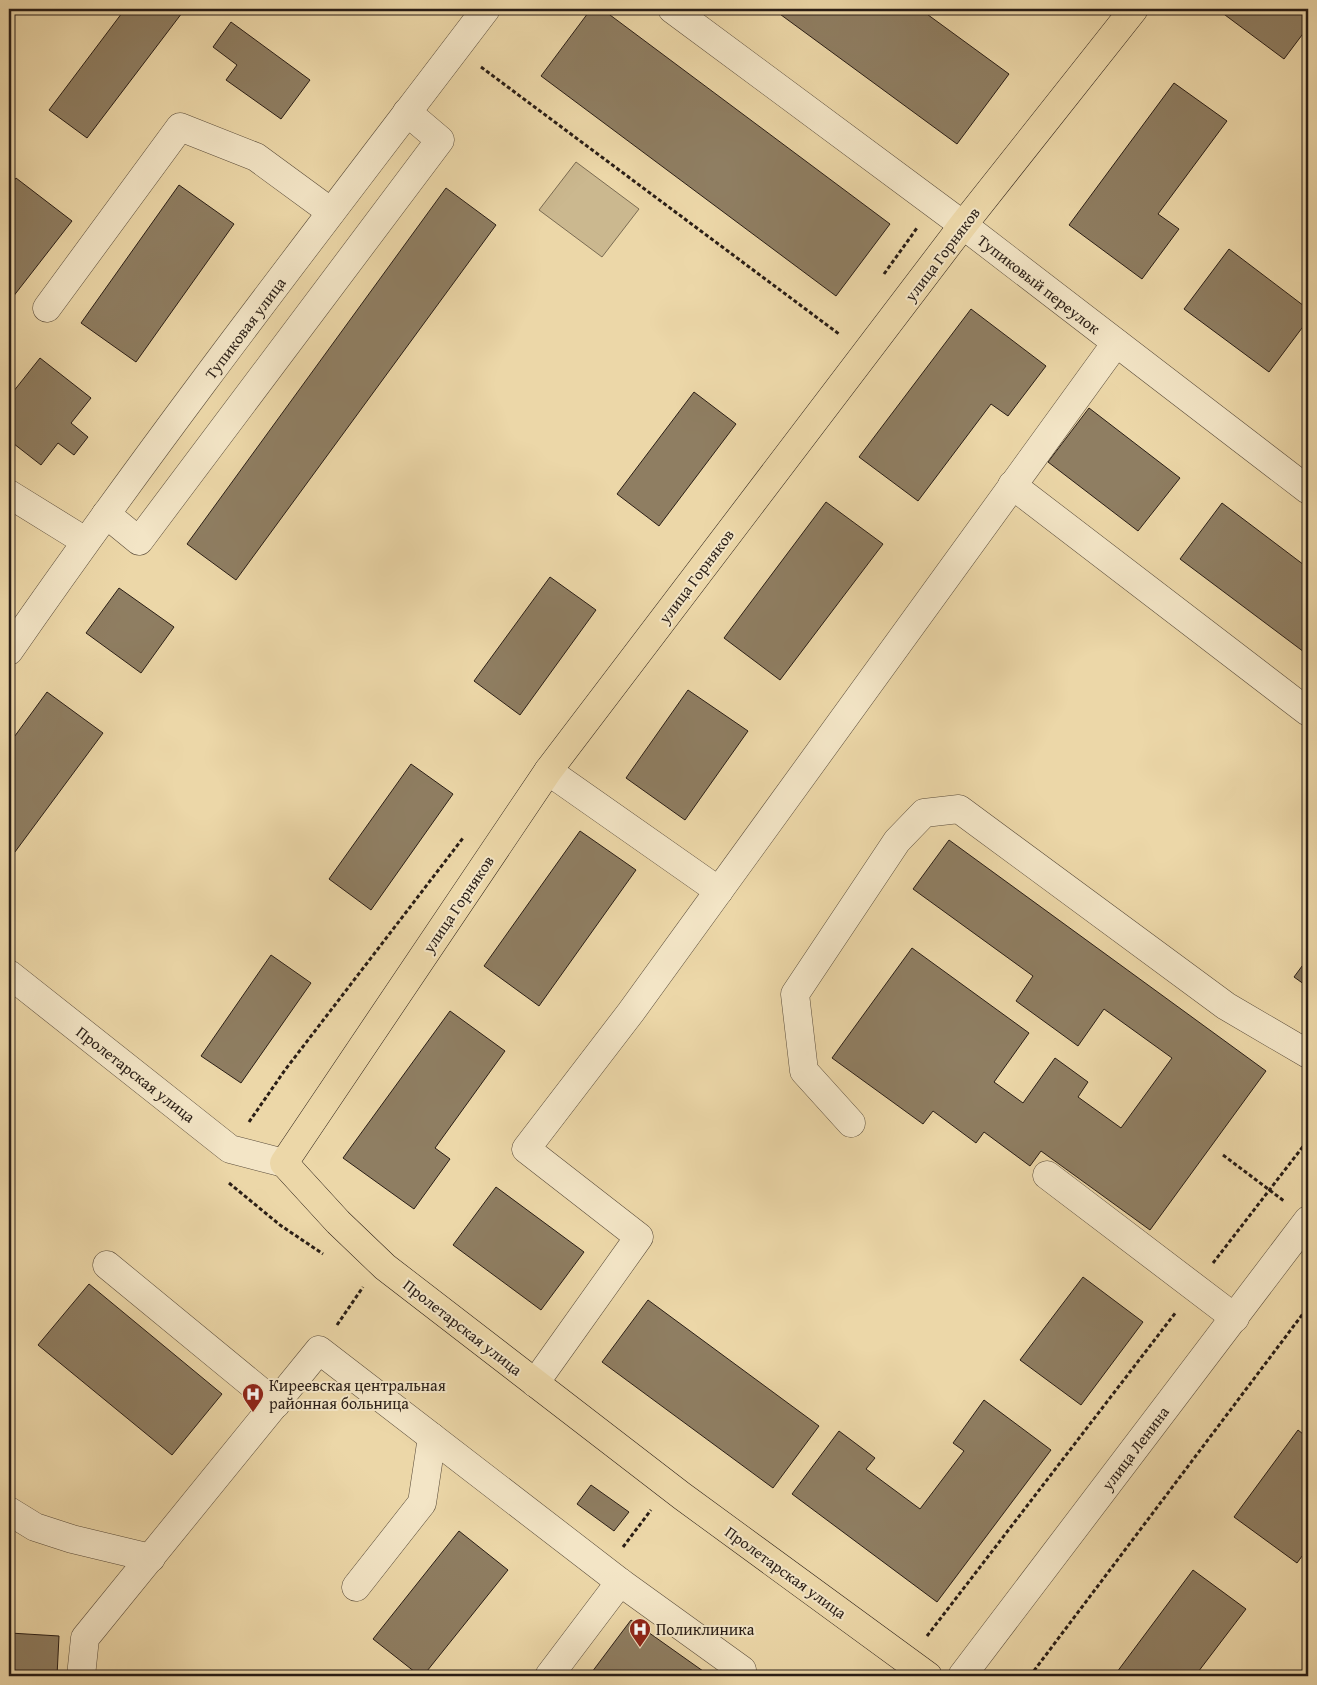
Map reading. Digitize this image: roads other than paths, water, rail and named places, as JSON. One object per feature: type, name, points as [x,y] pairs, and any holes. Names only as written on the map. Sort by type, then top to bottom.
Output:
[{"type":"main road","name":"улица Горняков","points":[[284,1163],[548,771],[963,225],[1134,9]]},
{"type":"main road","name":"Пролетарская улица","points":[[284,1163],[338,1222],[385,1267],[682,1496],[918,1669]]},
{"type":"street","name":"Тупиковая улица","points":[[9,651],[85,541],[331,212],[486,9]]},
{"type":"street","name":"Тупиковый переулок","points":[[672,9],[963,225],[1308,490]]},
{"type":"street","points":[[106,514],[139,541],[440,140],[407,112]]},
{"type":"street","points":[[47,308],[180,127],[256,157],[331,212]]},
{"type":"street","points":[[535,1383],[640,1237],[526,1149],[631,1012],[1116,343]]},
{"type":"street","points":[[1012,485],[1308,712]]},
{"type":"street","points":[[9,494],[85,541]]},
{"type":"street","points":[[548,771],[719,891]]},
{"type":"street","points":[[851,1124],[804,1071],[795,994],[897,841],[924,813],[959,809],[1226,1006],[1308,1054]]},
{"type":"street","name":"Пролетарская улица","points":[[9,974],[230,1150],[284,1163]]},
{"type":"street","points":[[1047,1175],[1235,1318]]},
{"type":"street","name":"улица Ленина","points":[[962,1676],[1308,1220]]},
{"type":"street","points":[[106,1265],[276,1404]]},
{"type":"street","points":[[81,1676],[85,1638],[320,1350],[613,1576],[742,1670]]},
{"type":"street","points":[[356,1587],[422,1503],[432,1437]]},
{"type":"street","points":[[9,1511],[35,1527],[72,1539],[150,1558]]},
{"type":"street","points":[[549,1676],[613,1576]]},
{"type":"place","name":"Киреевская центральная районная больница","points":[[253,1413]]},
{"type":"place","name":"Поликлиника","points":[[640,1648]]}]
